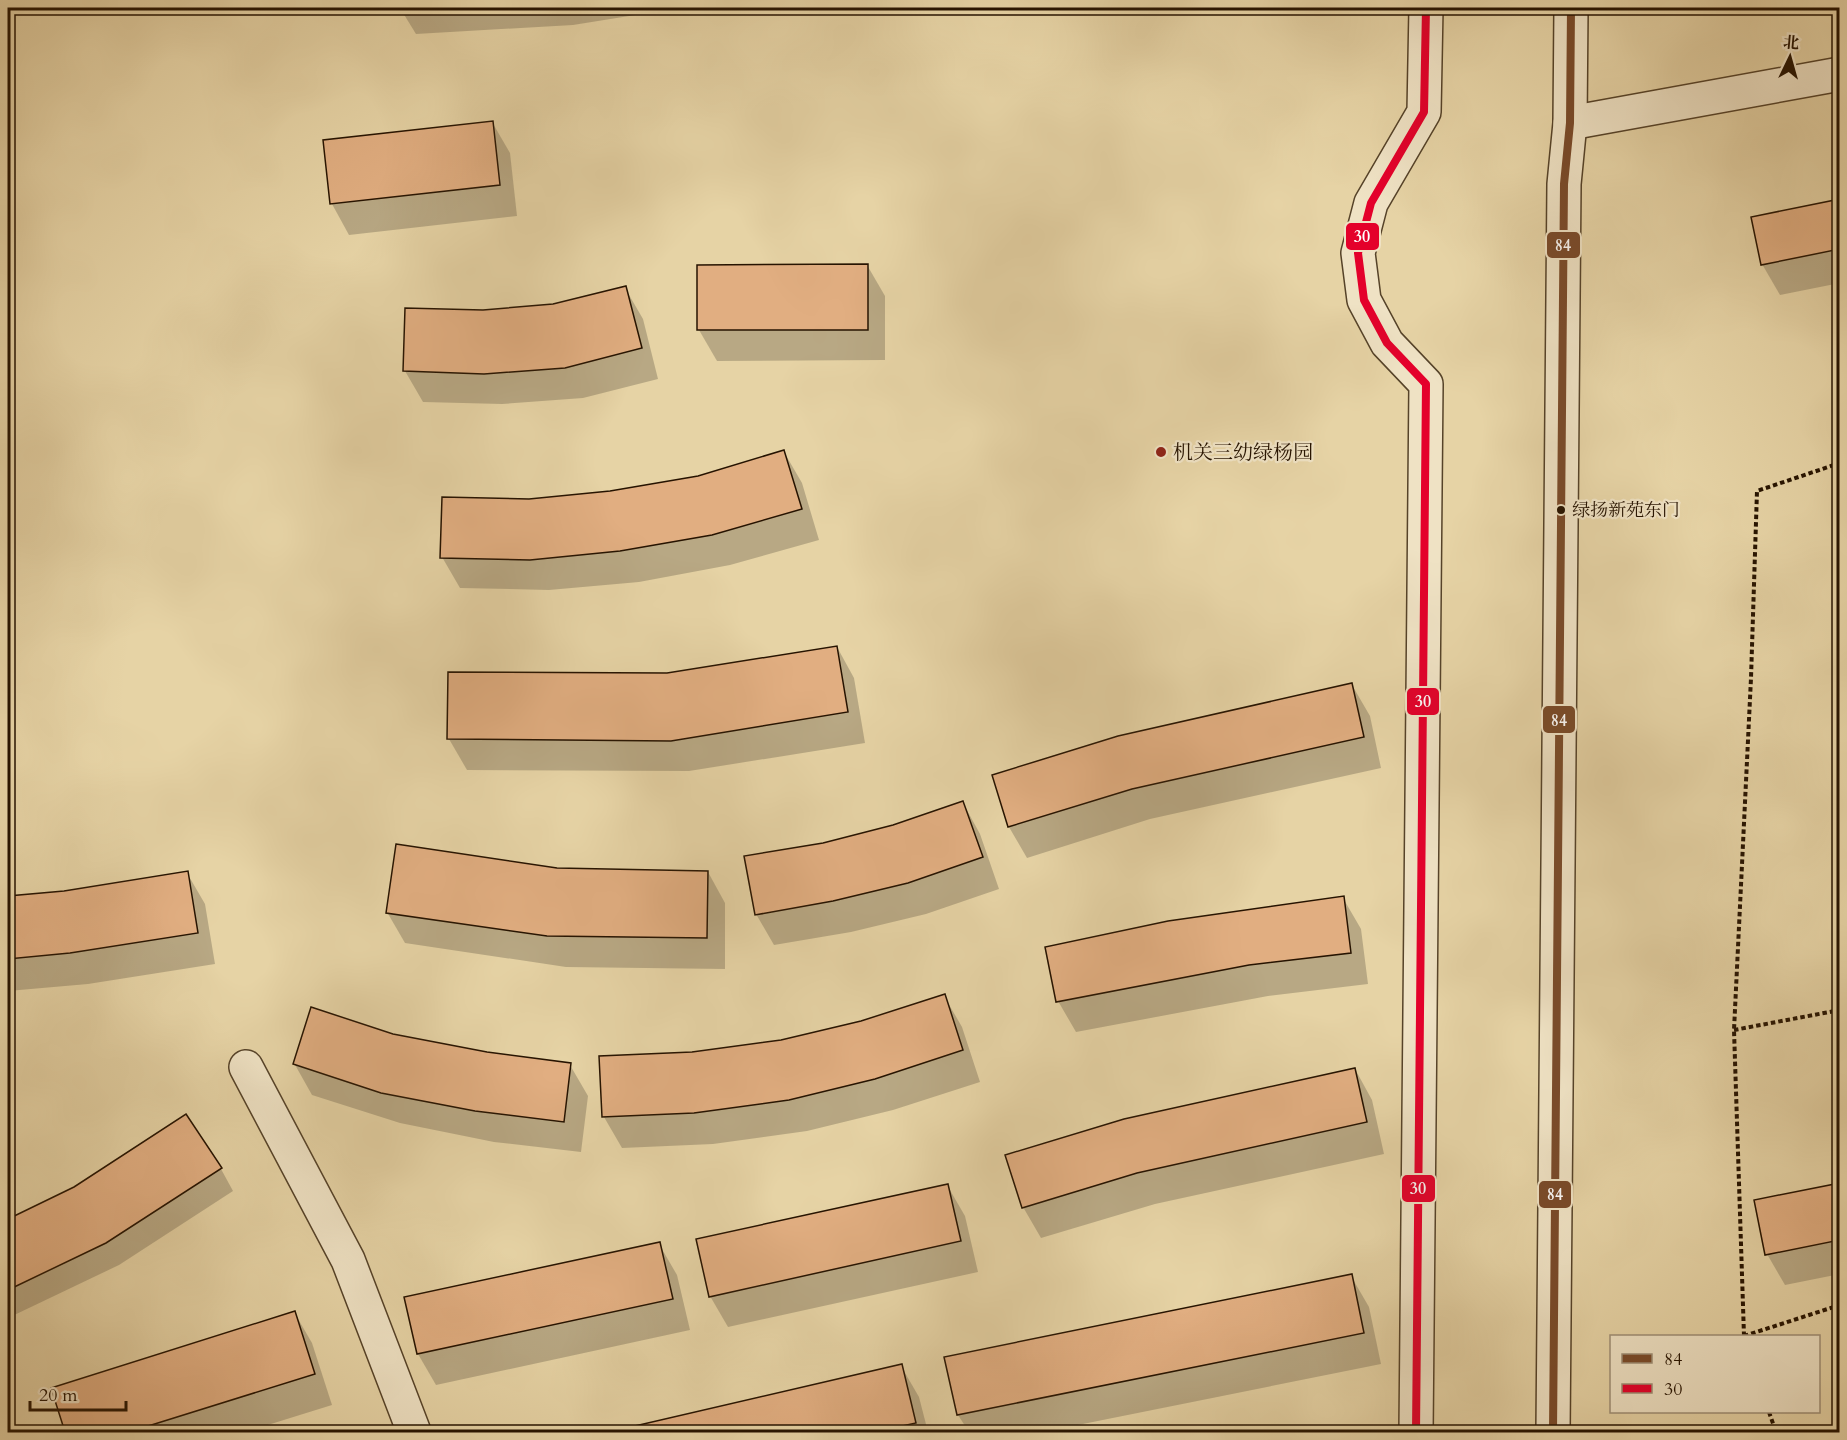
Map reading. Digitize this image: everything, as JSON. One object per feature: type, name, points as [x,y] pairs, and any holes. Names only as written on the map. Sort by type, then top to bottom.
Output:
[{"type":"street","points":[[1416,1432],[1425,384],[1387,343],[1364,300],[1358,253],[1371,203],[1424,112],[1425,8]]},
{"type":"street","points":[[1553,1432],[1564,184],[1570,123],[1570,8]]},
{"type":"street","points":[[1570,123],[1839,74]]},
{"type":"street","points":[[246,1068],[348,1260],[414,1432]]},
{"type":"path","points":[[1744,1335],[1734,1030],[1751,678],[1756,492],[1839,463]]},
{"type":"path","points":[[1734,1030],[1839,1010]]},
{"type":"path","points":[[1747,1335],[1839,1305]]},
{"type":"path","points":[[1769,1413],[1776,1432]]},
{"type":"building","points":[[493,121],[500,185],[330,204],[323,140]]},
{"type":"building","points":[[1840,199],[1840,249],[1761,265],[1751,217]]},
{"type":"building","points":[[868,264],[868,330],[697,330],[697,265]]},
{"type":"building","points":[[626,286],[642,348],[565,368],[484,374],[403,371],[405,308],[483,310],[553,304]]},
{"type":"building","points":[[784,450],[802,509],[712,535],[620,551],[530,560],[440,558],[442,497],[529,499],[610,491],[698,476]]},
{"type":"building","points":[[837,646],[848,712],[671,741],[447,739],[448,672],[667,673]]},
{"type":"building","points":[[1352,683],[1364,737],[1132,789],[1008,827],[992,775],[1118,736]]},
{"type":"building","points":[[963,801],[983,857],[908,883],[833,901],[755,915],[744,856],[823,843],[893,825]]},
{"type":"building","points":[[396,844],[557,868],[708,871],[707,938],[547,936],[386,913]]},
{"type":"building","points":[[188,871],[198,933],[70,953],[8,959],[8,896],[64,891]]},
{"type":"building","points":[[1344,896],[1351,953],[1249,965],[1056,1002],[1045,947],[1168,921]]},
{"type":"building","points":[[945,994],[963,1050],[875,1079],[789,1100],[694,1113],[602,1117],[599,1056],[692,1052],[781,1040],[861,1021]]},
{"type":"building","points":[[311,1007],[393,1034],[487,1052],[571,1063],[564,1122],[475,1111],[381,1093],[293,1064]]},
{"type":"building","points":[[1355,1068],[1367,1122],[1137,1173],[1022,1208],[1005,1155],[1124,1119]]},
{"type":"building","points":[[186,1114],[222,1168],[106,1243],[8,1290],[8,1219],[74,1187]]},
{"type":"building","points":[[1840,1183],[1840,1240],[1765,1255],[1754,1200]]},
{"type":"building","points":[[948,1184],[961,1241],[709,1297],[696,1239]]},
{"type":"building","points":[[660,1242],[673,1299],[417,1354],[404,1297]]},
{"type":"building","points":[[1352,1274],[1364,1333],[957,1415],[944,1357]]},
{"type":"building","points":[[295,1311],[315,1374],[129,1432],[65,1432],[51,1388]]},
{"type":"building","points":[[902,1364],[916,1423],[875,1432],[609,1432]]},
{"type":"transit line","name":"30","points":[[1416,1432],[1426,384],[1387,343],[1364,300],[1358,253],[1371,203],[1424,112],[1426,8]]},
{"type":"transit line","name":"84","points":[[1553,1432],[1564,184],[1570,123],[1571,8]]},
{"type":"place","name":"机关三幼绿杨园","points":[[1161,452]]},
{"type":"place","name":"绿扬新苑东门","points":[[1561,510]]}]
